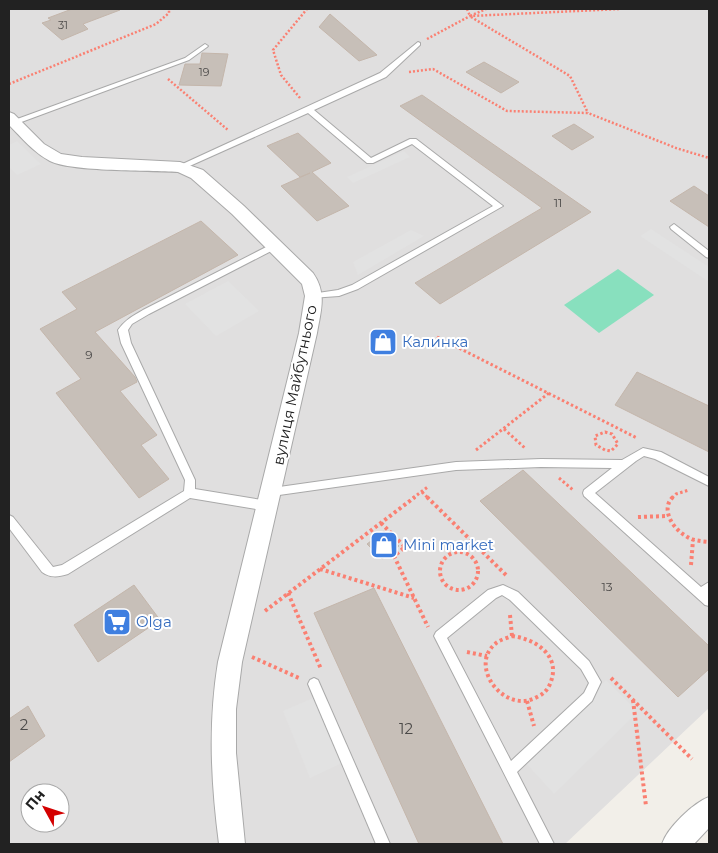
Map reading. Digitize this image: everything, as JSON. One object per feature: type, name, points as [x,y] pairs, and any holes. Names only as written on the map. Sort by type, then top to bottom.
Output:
[{"type":"street","name":"вулиця Майбутнього","points":[[11,120],[45,153],[57,158],[82,162],[180,167],[191,171],[204,179],[276,244],[311,283],[314,296],[308,334],[224,698],[222,732],[223,768],[232,844]]},
{"type":"street","points":[[674,844],[709,810]]},
{"type":"lane","points":[[180,167],[383,75],[418,44]]},
{"type":"lane","points":[[11,120],[187,59],[205,46]]},
{"type":"lane","points":[[309,110],[370,161],[413,141],[499,206],[355,287],[339,293],[314,296]]},
{"type":"lane","points":[[674,227],[709,254]]},
{"type":"lane","points":[[189,493],[190,480],[126,343],[123,330],[129,322],[141,315],[276,244]]},
{"type":"lane","points":[[707,594],[588,493],[643,452],[650,453],[709,482]]},
{"type":"lane","points":[[9,520],[46,568],[52,572],[58,572],[86,558],[189,493],[270,499],[456,466],[541,463],[625,464]]},
{"type":"lane","points":[[509,771],[588,697],[593,690],[595,682],[585,665],[514,596],[504,590],[492,594],[440,636],[509,771],[547,844]]},
{"type":"lane","points":[[314,684],[383,844]]},
{"type":"path","points":[[9,84],[156,24],[170,13],[169,9]]},
{"type":"path","points":[[306,9],[273,50],[281,75],[309,110]]},
{"type":"path","points":[[467,9],[470,16],[570,76],[588,113]]},
{"type":"path","points":[[418,44],[486,9]]},
{"type":"path","points":[[470,16],[620,9]]},
{"type":"path","points":[[383,75],[433,69],[507,111],[588,113],[676,148],[709,158]]},
{"type":"path","points":[[157,70],[240,140]]},
{"type":"path","points":[[437,337],[642,440]]},
{"type":"path","points":[[314,684],[236,640],[320,569],[549,393]]},
{"type":"path","points":[[612,434],[616,428]]},
{"type":"path","points":[[600,433],[612,434],[618,444],[616,448],[605,451],[596,445],[595,436],[600,433]]},
{"type":"path","points":[[695,490],[681,492],[674,496],[669,501],[668,516],[676,531],[693,540],[709,542]]},
{"type":"path","points":[[458,553],[473,558],[480,572],[474,585],[468,589],[452,589],[440,578],[439,564],[444,558],[458,553]]},
{"type":"path","points":[[320,569],[415,598]]},
{"type":"path","points":[[512,636],[525,638],[537,643],[546,653],[552,664],[553,677],[548,689],[539,697],[527,701],[507,698],[491,684],[486,675],[487,656],[497,643],[504,638],[512,636]]},
{"type":"path","points":[[633,700],[646,806]]},
{"type":"shaded area","points":[[9,9],[709,9],[709,708],[565,844],[9,844]]},
{"type":"shaded area","points":[[17,141],[41,164],[17,175],[9,167],[9,145]]},
{"type":"shaded area","points":[[404,151],[410,157],[353,183],[347,177]]},
{"type":"shaded area","points":[[651,229],[709,267],[709,282],[640,236]]},
{"type":"shaded area","points":[[411,230],[424,236],[358,275],[353,262]]},
{"type":"shaded area","points":[[228,281],[259,311],[216,336],[185,304]]},
{"type":"shaded area","points":[[606,680],[633,707],[634,716],[554,794],[522,759]]},
{"type":"shaded area","points":[[318,696],[346,761],[310,778],[283,711]]},
{"type":"green space","points":[[618,269],[654,295],[599,333],[564,305]]},
{"type":"building","points":[[72,9],[120,10],[83,24],[88,29],[62,40],[42,23],[51,20],[48,18]]},
{"type":"building","points":[[330,14],[377,55],[359,61],[319,27]]},
{"type":"building","points":[[202,53],[228,54],[221,86],[179,85],[185,64],[200,64]]},
{"type":"building","points":[[484,62],[519,82],[501,93],[466,72]]},
{"type":"building","points":[[422,95],[591,212],[440,304],[415,283],[542,208],[400,106]]},
{"type":"building","points":[[574,124],[594,137],[572,150],[552,136]]},
{"type":"building","points":[[298,133],[331,163],[312,172],[349,206],[317,221],[281,186],[310,173],[300,177],[267,146]]},
{"type":"building","points":[[694,186],[709,196],[709,227],[670,201]]},
{"type":"building","points":[[201,221],[238,255],[95,332],[135,377],[137,382],[120,391],[157,435],[141,445],[169,479],[139,498],[56,393],[81,379],[40,329],[77,309],[62,292]]},
{"type":"building","points":[[637,372],[709,406],[709,452],[615,405]]},
{"type":"building","points":[[523,470],[709,646],[709,669],[678,697],[480,501]]},
{"type":"building","points":[[384,531],[399,546],[382,559],[367,544]]},
{"type":"building","name":"Olga","points":[[134,585],[160,620],[98,662],[74,625]]},
{"type":"building","points":[[374,588],[503,844],[419,844],[314,613]]},
{"type":"building","points":[[28,706],[45,736],[9,762],[9,719]]},
{"type":"place","name":"Калинка","points":[[383,342]]},
{"type":"place","name":"Mini market","points":[[384,545]]},
{"type":"place","name":"Olga","points":[[117,622]]}]
